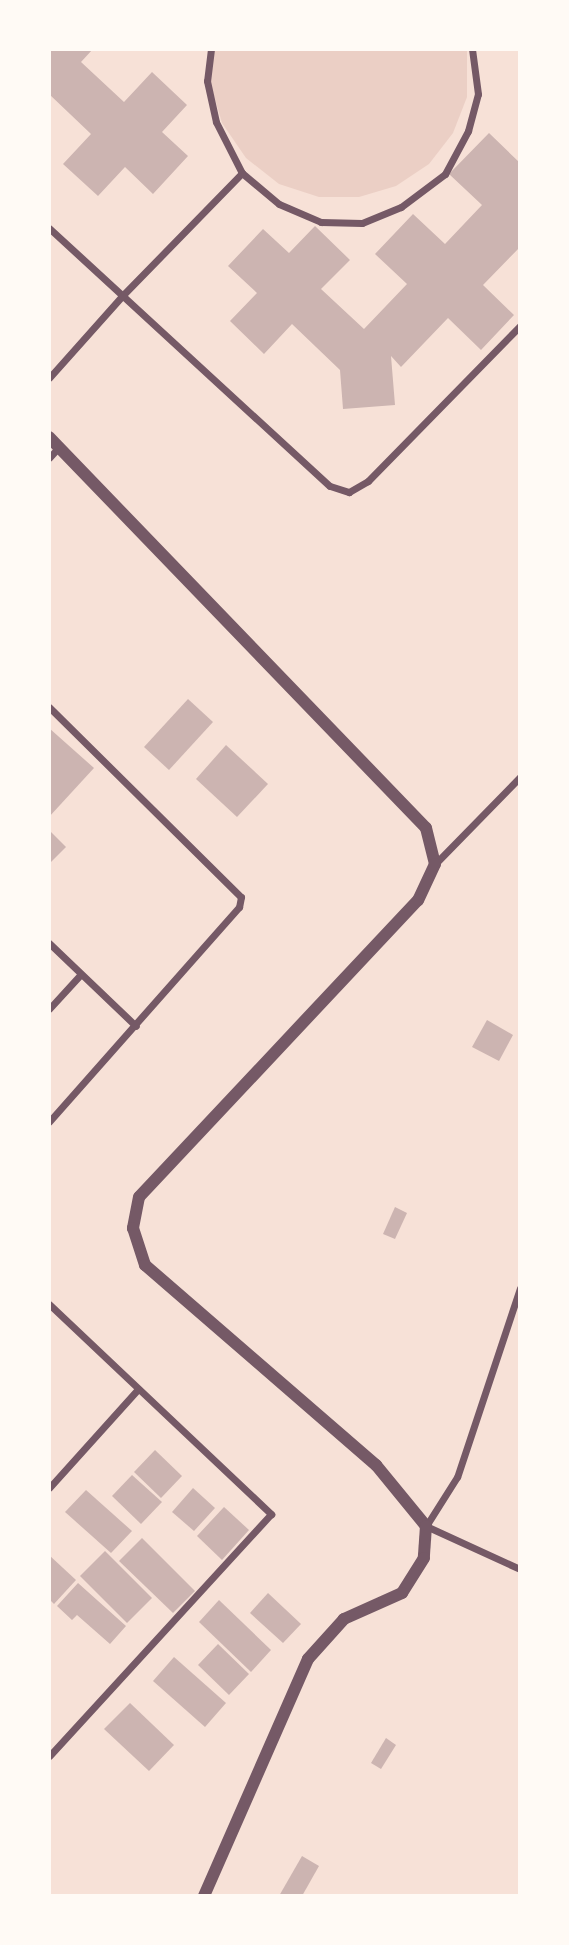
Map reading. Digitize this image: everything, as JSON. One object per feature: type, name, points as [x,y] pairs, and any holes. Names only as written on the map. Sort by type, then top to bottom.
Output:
[{"type":"street","points":[[211,49],[207,81],[216,122],[242,173],[279,204],[321,222],[362,223],[401,207],[445,174],[468,131],[478,94],[472,49]]},
{"type":"street","points":[[49,377],[122,296],[242,173]]},
{"type":"street","points":[[49,228],[330,486],[349,492],[368,481],[520,326]]},
{"type":"street","points":[[49,437],[426,828],[435,864]]},
{"type":"street","points":[[49,458],[60,447]]},
{"type":"street","points":[[49,707],[241,897],[239,907],[49,1122]]},
{"type":"street","points":[[520,778],[435,864],[418,900],[139,1197],[132,1228],[145,1265],[376,1465],[426,1526],[520,1569]]},
{"type":"street","points":[[49,943],[136,1026]]},
{"type":"street","points":[[49,1009],[82,974]]},
{"type":"street","points":[[204,1896],[308,1658],[344,1619],[402,1593],[424,1558],[426,1526],[457,1477],[520,1288]]},
{"type":"street","points":[[49,1304],[271,1514],[50,1753]]},
{"type":"street","points":[[49,1488],[138,1389]]},
{"type":"shaded area","points":[[212,49],[467,49],[467,97],[453,133],[429,164],[396,186],[359,197],[319,197],[279,184],[246,158],[222,123],[210,82]]},
{"type":"building","points":[[49,49],[93,49],[81,62],[124,102],[152,72],[187,105],[162,132],[188,156],[153,194],[125,167],[98,196],[63,164],[91,134],[49,94]]},
{"type":"building","points":[[489,133],[520,163],[520,247],[483,285],[514,315],[481,350],[448,318],[401,367],[391,356],[395,405],[343,409],[340,370],[292,324],[264,354],[230,321],[257,293],[228,266],[263,229],[289,253],[315,226],[350,260],[321,289],[364,329],[407,284],[375,254],[413,214],[445,244],[482,205],[449,174]]},
{"type":"building","points":[[188,699],[213,722],[169,770],[144,747]]},
{"type":"building","points":[[49,728],[94,768],[49,817]]},
{"type":"building","points":[[226,745],[268,784],[237,817],[196,779]]},
{"type":"building","points":[[49,830],[66,847],[49,864]]},
{"type":"building","points":[[487,1020],[513,1035],[499,1061],[472,1047]]},
{"type":"building","points":[[395,1207],[407,1213],[395,1239],[383,1234]]},
{"type":"building","points":[[155,1450],[182,1476],[161,1498],[134,1472]]},
{"type":"building","points":[[132,1475],[162,1502],[141,1524],[112,1496]]},
{"type":"building","points":[[193,1488],[215,1508],[194,1531],[172,1512]]},
{"type":"building","points":[[86,1490],[132,1531],[111,1553],[65,1512]]},
{"type":"building","points":[[224,1507],[249,1530],[222,1560],[197,1536]]},
{"type":"building","points":[[142,1538],[195,1591],[173,1613],[119,1561]]},
{"type":"building","points":[[105,1551],[152,1598],[127,1623],[80,1576]]},
{"type":"building","points":[[49,1555],[76,1580],[54,1604],[49,1599]]},
{"type":"building","points":[[78,1583],[126,1626],[110,1644],[77,1615],[72,1620],[57,1606]]},
{"type":"building","points":[[268,1593],[301,1624],[283,1643],[250,1613]]},
{"type":"building","points":[[219,1600],[271,1650],[251,1672],[199,1622]]},
{"type":"building","points":[[218,1644],[249,1674],[229,1695],[198,1665]]},
{"type":"building","points":[[174,1657],[226,1703],[205,1727],[153,1681]]},
{"type":"building","points":[[130,1703],[174,1745],[149,1771],[104,1729]]},
{"type":"building","points":[[386,1738],[396,1745],[381,1769],[371,1763]]},
{"type":"building","points":[[302,1856],[319,1866],[302,1896],[279,1896]]}]
